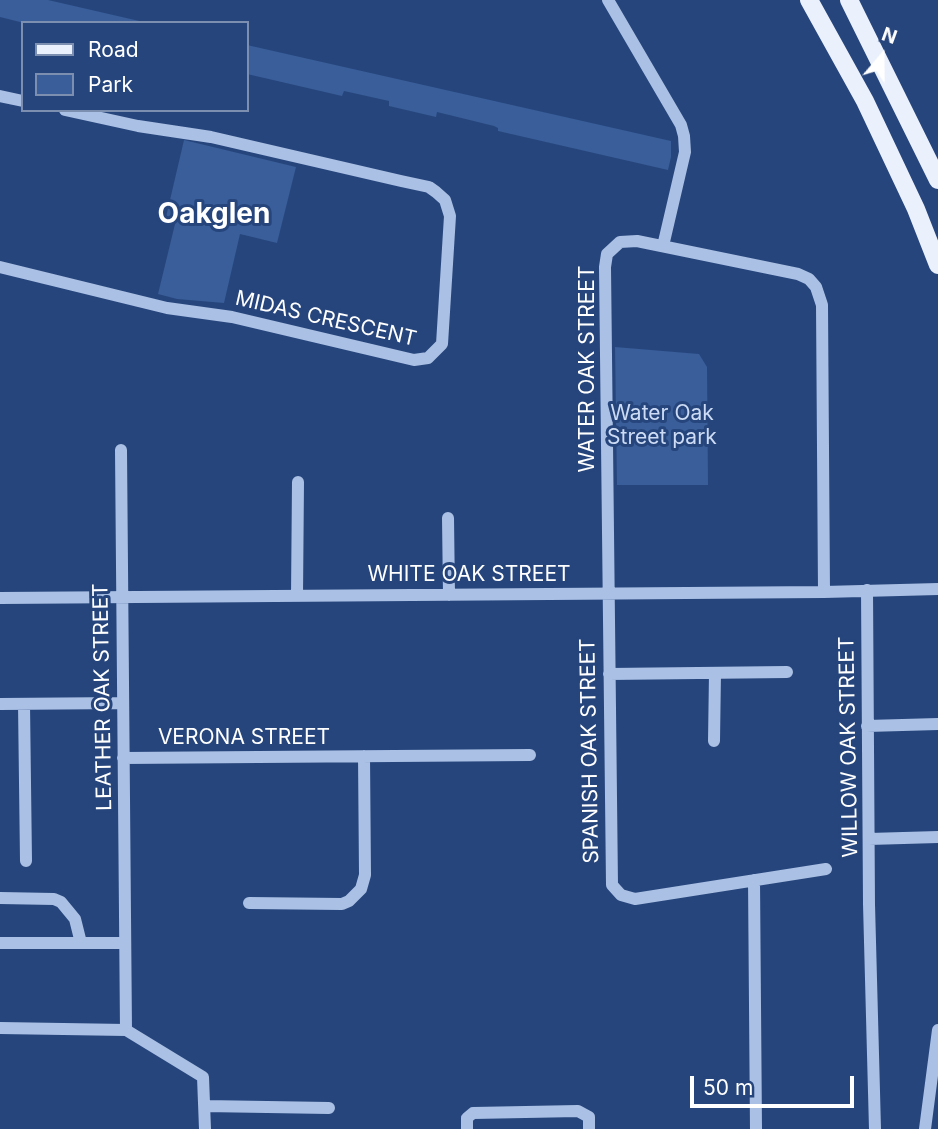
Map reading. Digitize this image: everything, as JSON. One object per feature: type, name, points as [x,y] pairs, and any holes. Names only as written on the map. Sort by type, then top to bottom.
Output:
[{"type":"main road","points":[[809,0],[865,101],[916,209],[938,265]]},
{"type":"main road","points":[[849,0],[938,180]]},
{"type":"street","points":[[608,0],[681,125],[684,136],[685,152],[663,246]]},
{"type":"street","points":[[0,96],[21,100]]},
{"type":"street","name":"MIDAS CRESCENT","points":[[0,267],[167,308],[232,317],[414,360],[428,358],[442,344],[450,216],[444,200],[436,191],[224,140],[74,112]]},
{"type":"street","name":"WATER OAK STREET","points":[[608,594],[605,260],[611,249],[625,240],[798,274],[813,283],[821,296],[824,592]]},
{"type":"street","name":"LEATHER OAK STREET","points":[[121,450],[126,1030]]},
{"type":"street","points":[[297,596],[298,482]]},
{"type":"street","points":[[448,518],[449,595]]},
{"type":"street","name":"WHITE OAK STREET","points":[[0,598],[938,589]]},
{"type":"street","name":"WILLOW OAK STREET","points":[[867,590],[869,904],[875,1129]]},
{"type":"street","name":"SPANISH OAK STREET","points":[[608,594],[611,879],[615,890],[635,899],[826,869]]},
{"type":"street","points":[[608,674],[787,672]]},
{"type":"street","points":[[714,741],[715,673]]},
{"type":"street","points":[[0,704],[123,703]]},
{"type":"street","points":[[24,704],[26,861]]},
{"type":"street","points":[[867,726],[938,724]]},
{"type":"street","name":"VERONA STREET","points":[[124,758],[530,755]]},
{"type":"street","points":[[249,903],[342,904],[356,895],[364,883],[365,875],[364,756]]},
{"type":"street","points":[[869,839],[938,837]]},
{"type":"street","points":[[754,880],[756,1129]]},
{"type":"street","points":[[0,898],[54,899],[61,902],[75,919],[81,943]]},
{"type":"street","points":[[0,943],[125,943]]},
{"type":"street","points":[[0,1028],[126,1030],[200,1074],[205,1083],[205,1129]]},
{"type":"street","points":[[925,1129],[938,1030]]},
{"type":"street","points":[[205,1106],[329,1108]]},
{"type":"street","points":[[467,1129],[467,1118],[473,1113],[578,1111],[589,1117],[589,1129]]},
{"type":"green space","points":[[0,0],[48,0],[139,21],[21,22],[0,17]]},
{"type":"green space","points":[[248,45],[671,141],[671,157],[668,170],[498,131],[494,126],[437,112],[436,117],[389,106],[389,101],[344,91],[342,96],[248,74]]},
{"type":"green space","points":[[184,140],[296,167],[277,243],[240,234],[224,303],[177,299],[158,294],[176,220],[166,217]]},
{"type":"green space","name":"Water Oak Street park","points":[[615,347],[699,354],[707,367],[708,485],[617,485]]},
{"type":"district","name":"Oakglen","points":[[214,215]]}]
